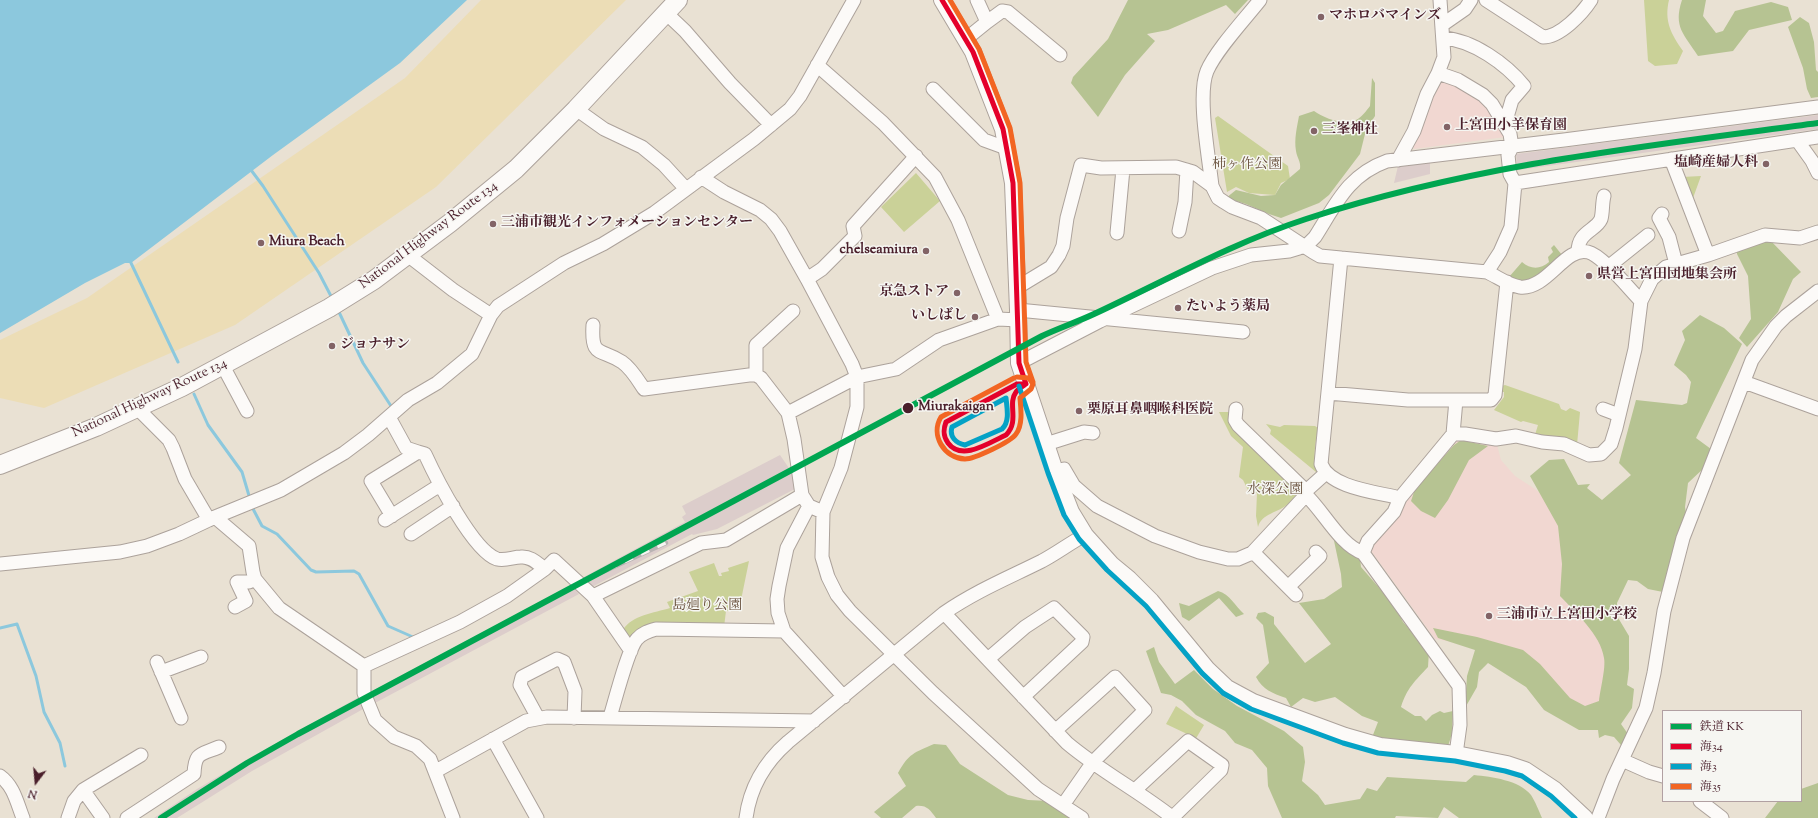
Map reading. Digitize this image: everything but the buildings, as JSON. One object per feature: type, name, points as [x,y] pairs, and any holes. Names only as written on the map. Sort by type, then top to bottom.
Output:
[{"type":"highway","name":"National Highway Route 134","points":[[0,465],[96,427],[223,366],[336,304],[409,256],[516,169],[576,109],[672,6]]},
{"type":"main road","points":[[942,0],[973,52],[1003,129],[1012,183],[1018,288],[1019,363],[1055,471],[1071,512],[1085,535],[1112,565],[1129,579],[1151,601],[1207,669],[1227,688],[1253,702],[1380,746],[1456,754],[1507,764],[1525,770],[1555,790],[1585,818]]},
{"type":"street","points":[[0,564],[120,552],[147,546],[179,534],[212,518],[281,490],[344,453],[408,400],[438,383],[472,354],[491,315],[498,306],[510,296],[564,263],[603,244],[654,213],[790,109],[800,96],[854,0]]},
{"type":"street","points":[[977,0],[987,22]]},
{"type":"street","points":[[1260,0],[1212,61],[1205,79],[1203,99],[1212,186],[1218,198],[1232,207],[1262,218],[1320,256],[1487,272],[1507,282],[1520,286],[1529,287],[1544,278],[1578,252],[1588,252],[1599,257],[1641,301]]},
{"type":"street","points":[[1398,160],[1414,132],[1427,94],[1438,73],[1444,57],[1440,0]]},
{"type":"street","points":[[1443,32],[1465,9],[1471,0]]},
{"type":"street","points":[[1486,0],[1543,37],[1554,35],[1578,17],[1585,2]]},
{"type":"street","points":[[672,6],[685,31],[730,83],[771,125]]},
{"type":"street","points":[[966,39],[1002,11],[1008,12],[1060,55]]},
{"type":"street","points":[[1443,32],[1494,58],[1513,72],[1524,86],[1512,100],[1505,124]]},
{"type":"street","points":[[817,65],[883,123],[916,156],[935,178],[947,197],[958,220],[998,319]]},
{"type":"street","points":[[1438,73],[1458,80],[1483,95],[1505,124],[1510,134],[1512,146],[1508,155],[1510,174],[1515,182],[1511,227],[1500,252],[1487,272]]},
{"type":"street","points":[[933,89],[984,140],[1006,148]]},
{"type":"street","points":[[1019,363],[1107,318],[1222,264],[1251,255],[1289,251],[1304,246],[1315,237],[1354,180],[1372,166],[1386,161],[1818,107]]},
{"type":"street","points":[[576,109],[604,129],[642,147],[664,165],[686,189]]},
{"type":"street","points":[[1515,182],[1818,137]]},
{"type":"street","points":[[1798,140],[1818,173]]},
{"type":"street","points":[[807,279],[822,269],[855,236],[853,226],[916,156]]},
{"type":"street","points":[[1671,159],[1708,255]]},
{"type":"street","points":[[1018,288],[1051,267],[1059,255],[1063,246],[1067,218],[1082,165],[1123,169],[1176,167],[1193,172],[1212,186]]},
{"type":"street","points":[[1117,233],[1123,169]]},
{"type":"street","points":[[1180,231],[1190,203],[1187,170]]},
{"type":"street","points":[[702,177],[724,192],[760,210],[771,219],[807,279],[852,364],[857,377],[857,407],[841,468],[823,512],[822,557],[828,577],[837,595],[850,611],[933,693],[1038,789],[1082,818]]},
{"type":"street","points":[[1578,252],[1578,245],[1582,238],[1601,219],[1604,196]]},
{"type":"street","points":[[1662,214],[1659,218],[1669,237],[1676,264]]},
{"type":"street","points":[[1453,434],[1465,434],[1496,439],[1516,436],[1542,442],[1564,444],[1589,455],[1601,454],[1611,444],[1635,349],[1641,301],[1652,279],[1666,267],[1708,255],[1765,235],[1800,238],[1818,232]]},
{"type":"street","points":[[1608,267],[1648,235]]},
{"type":"street","points":[[409,256],[453,290],[491,315]]},
{"type":"street","points":[[1341,258],[1321,464],[1326,472],[1338,482],[1400,498]]},
{"type":"street","points":[[1328,393],[1408,400],[1491,400],[1495,395],[1507,282]]},
{"type":"street","points":[[1598,818],[1608,789],[1646,708],[1654,673],[1664,612],[1688,523],[1744,382],[1756,354],[1776,326],[1786,316],[1818,291]]},
{"type":"street","points":[[756,375],[756,345],[792,311]]},
{"type":"street","points":[[788,413],[857,377],[896,369],[939,340],[998,319],[1018,315],[1107,318],[1243,332]]},
{"type":"street","points":[[593,325],[592,341],[595,348],[600,352],[623,362],[644,388],[756,375],[761,378],[788,413],[806,500],[787,548],[777,600],[778,613],[784,631],[844,697]]},
{"type":"street","points":[[223,366],[247,412]]},
{"type":"street","points":[[1744,382],[1818,409]]},
{"type":"street","points":[[1363,554],[1368,541],[1394,512],[1400,498],[1453,434],[1456,400]]},
{"type":"street","points":[[137,408],[169,440],[185,478],[212,518],[249,546],[255,579],[279,608],[364,666]]},
{"type":"street","points":[[1236,409],[1234,420],[1238,425],[1306,493],[1341,537],[1355,551],[1363,554],[1459,686],[1460,726],[1456,754]]},
{"type":"street","points":[[1603,409],[1619,416]]},
{"type":"street","points":[[388,417],[406,448],[425,454],[440,485],[467,530],[489,554],[497,559],[507,560],[522,556],[531,559],[545,569]]},
{"type":"street","points":[[1046,444],[1084,432],[1093,433]]},
{"type":"street","points":[[418,452],[371,481],[389,518],[440,485]]},
{"type":"street","points":[[1055,471],[1064,469],[1074,486],[1098,506],[1155,536],[1214,556],[1238,559],[1253,552],[1326,472]]},
{"type":"street","points":[[806,500],[823,512]]},
{"type":"street","points":[[593,596],[701,543],[726,540],[806,500]]},
{"type":"street","points":[[411,534],[453,506]]},
{"type":"street","points":[[746,818],[751,794],[766,765],[779,751],[814,721],[944,613],[985,588],[1058,553],[1085,535]]},
{"type":"street","points":[[1253,552],[1292,591],[1316,561]]},
{"type":"street","points":[[364,666],[460,622],[507,596],[545,569],[554,560],[593,596],[631,651]]},
{"type":"street","points":[[235,607],[246,601],[237,582],[249,582],[255,579]]},
{"type":"street","points":[[988,659],[1025,627],[1051,609],[1056,610],[1083,637],[1083,640],[1023,697]]},
{"type":"street","points":[[944,613],[1055,731],[1075,750],[1135,790],[1173,818],[1222,768],[1222,765],[1200,748],[1188,741],[1135,790]]},
{"type":"street","points":[[610,717],[631,651],[636,640],[648,631],[656,629],[784,631]]},
{"type":"street","points":[[181,718],[159,667],[200,657]]},
{"type":"street","points":[[538,718],[520,685],[522,677],[557,659],[564,662],[575,691],[574,718]]},
{"type":"street","points":[[364,666],[364,693],[374,720],[394,737],[416,746],[424,752],[436,771],[453,818]]},
{"type":"street","points":[[1055,731],[1112,678],[1117,678],[1145,710],[1093,762],[1063,805]]},
{"type":"street","points":[[436,771],[526,721],[538,718],[610,717],[814,721]]},
{"type":"street","points":[[493,739],[536,818]]},
{"type":"street","points":[[127,818],[194,774],[195,760],[198,756],[220,747]]},
{"type":"street","points":[[68,818],[74,801],[83,790],[141,755]]},
{"type":"street","points":[[1622,760],[1649,772],[1662,776]]},
{"type":"street","points":[[0,776],[7,781],[14,793],[23,818]]},
{"type":"street","points":[[83,790],[103,818]]},
{"type":"street","points":[[1701,802],[1722,818]]},
{"type":"shaded area","points":[[1440,78],[1478,93],[1505,137],[1414,149],[1413,145]]},
{"type":"shaded area","points":[[1818,115],[1818,129],[1518,170],[1517,165],[1516,154]]},
{"type":"shaded area","points":[[1430,160],[1430,174],[1394,183],[1398,166]]},
{"type":"shaded area","points":[[1464,438],[1497,445],[1501,460],[1515,476],[1535,489],[1554,506],[1609,617],[1605,707],[1573,706],[1544,669],[1463,644],[1435,639],[1369,548],[1453,441]]},
{"type":"shaded area","points":[[780,455],[793,474],[795,489],[717,529],[692,534],[592,587],[584,577],[685,522],[682,517],[686,514],[682,506]]},
{"type":"shaded area","points":[[571,585],[579,594],[375,703],[370,692]]},
{"type":"shaded area","points":[[359,697],[365,708],[252,771],[177,818],[154,818],[197,789],[246,760]]},
{"type":"green space","points":[[1128,0],[1248,0],[1235,14],[1226,5],[1168,30],[1147,34],[1155,41],[1125,75],[1098,117],[1071,83],[1073,77],[1108,39]]},
{"type":"green space","points":[[1644,0],[1669,0],[1667,14],[1668,21],[1675,39],[1683,51],[1677,64],[1655,66],[1648,61]]},
{"type":"green space","points":[[1682,0],[1706,0],[1703,16],[1716,33],[1723,31],[1735,11],[1771,2],[1788,7],[1792,20],[1749,30],[1733,51],[1698,56],[1684,36],[1679,24]]},
{"type":"green space","points":[[1800,17],[1809,23],[1814,42],[1816,70],[1818,72],[1818,97],[1811,98],[1807,89],[1803,68],[1788,27]]},
{"type":"green space","points":[[1372,78],[1375,83],[1375,116],[1366,130],[1360,154],[1329,195],[1319,203],[1281,218],[1226,198],[1236,190],[1261,196],[1275,195],[1281,185],[1300,169],[1295,142],[1299,116],[1314,111],[1334,120],[1345,122],[1358,119],[1370,106]]},
{"type":"green space","name":"柿ヶ作公園","points":[[1218,116],[1288,166],[1290,179],[1281,183],[1275,195],[1249,193],[1236,187],[1227,192],[1215,118]]},
{"type":"green space","points":[[916,173],[940,201],[904,232],[881,207]]},
{"type":"green space","points":[[1701,176],[1693,198],[1691,199],[1682,177]]},
{"type":"green space","points":[[1769,239],[1801,272],[1793,279],[1778,312],[1747,347],[1739,338],[1751,319],[1748,276],[1737,254],[1737,248]]},
{"type":"green space","points":[[1554,245],[1562,255],[1530,283],[1509,277],[1522,262],[1535,268],[1546,265],[1549,262],[1548,257],[1553,252],[1551,248]]},
{"type":"green space","points":[[1700,315],[1724,328],[1742,344],[1696,438],[1711,449],[1705,467],[1688,483],[1685,507],[1686,513],[1663,592],[1648,589],[1637,581],[1628,580],[1617,603],[1617,616],[1629,636],[1629,669],[1627,685],[1634,689],[1632,708],[1621,724],[1628,734],[1621,745],[1614,737],[1605,735],[1599,738],[1598,730],[1579,730],[1544,710],[1526,687],[1488,663],[1479,672],[1477,687],[1465,708],[1467,676],[1475,650],[1438,638],[1433,628],[1477,637],[1523,650],[1540,664],[1570,698],[1585,706],[1599,701],[1604,667],[1602,649],[1593,632],[1560,596],[1562,564],[1558,526],[1530,476],[1549,460],[1564,459],[1578,485],[1590,484],[1587,488],[1602,500],[1631,475],[1619,463],[1636,400],[1682,405],[1687,403],[1691,382],[1686,375],[1674,365],[1685,340],[1682,331]]},
{"type":"green space","points":[[1505,385],[1559,404],[1561,409],[1566,411],[1570,408],[1580,412],[1577,445],[1534,438],[1538,425],[1523,421],[1521,422],[1494,410],[1504,397],[1502,386]]},
{"type":"green space","name":"水深公園","points":[[1219,412],[1232,412],[1300,489],[1290,502],[1263,519],[1258,527],[1256,516],[1257,493],[1249,492],[1243,480],[1239,477],[1243,447],[1231,436]]},
{"type":"green space","points":[[1266,424],[1280,427],[1284,425],[1315,426],[1318,428],[1315,445],[1315,457],[1317,467],[1320,472],[1316,472],[1270,434],[1271,430]]},
{"type":"green space","points":[[1461,440],[1488,446],[1469,460],[1448,500],[1435,518],[1421,511],[1411,501],[1415,489],[1454,445]]},
{"type":"green space","points":[[1333,536],[1360,558],[1361,567],[1395,606],[1403,622],[1429,651],[1428,667],[1415,681],[1403,700],[1401,707],[1415,716],[1421,716],[1426,721],[1432,715],[1440,711],[1444,713],[1453,711],[1452,734],[1447,749],[1371,740],[1378,722],[1362,716],[1335,697],[1315,702],[1303,698],[1291,707],[1286,698],[1268,690],[1256,677],[1269,663],[1263,625],[1256,618],[1258,613],[1265,612],[1274,617],[1274,624],[1305,663],[1331,644],[1299,603],[1324,599],[1342,587],[1341,574]]},
{"type":"green space","name":"島廻り公園","points":[[749,561],[740,605],[735,611],[726,611],[724,627],[659,625],[631,641],[623,630],[632,621],[638,618],[670,608],[667,602],[698,591],[689,572],[714,563],[719,576],[722,576],[721,573],[729,571],[728,568]]},
{"type":"green space","points":[[1218,591],[1229,597],[1244,614],[1236,617],[1219,598],[1189,621],[1182,617],[1179,603],[1189,606]]},
{"type":"green space","points":[[1154,647],[1159,662],[1175,684],[1194,670],[1213,689],[1237,706],[1284,731],[1303,747],[1305,762],[1302,781],[1318,795],[1325,805],[1360,799],[1367,788],[1377,791],[1387,777],[1466,782],[1474,775],[1505,780],[1520,786],[1531,795],[1542,818],[1459,818],[1444,807],[1438,818],[1396,816],[1395,818],[1282,818],[1268,786],[1267,768],[1252,750],[1235,743],[1225,731],[1196,715],[1182,701],[1171,695],[1161,693],[1146,651]]},
{"type":"green space","points":[[1176,706],[1204,725],[1195,740],[1185,733],[1166,724]]},
{"type":"green space","points":[[934,744],[946,745],[960,764],[1008,795],[1028,800],[1049,801],[1072,818],[936,818],[923,806],[916,806],[902,818],[881,818],[874,812],[906,786],[898,773],[905,761],[913,754]]},
{"type":"green space","points":[[1818,783],[1818,818],[1765,818],[1777,802],[1802,802],[1802,789]]},
{"type":"sand","name":"Miura Beach","points":[[481,0],[626,0],[436,187],[235,325],[44,408],[0,398],[0,340],[87,298],[405,78]]},
{"type":"water","points":[[0,0],[467,0],[400,63],[273,155],[131,263],[125,263],[85,283],[0,333]]},
{"type":"waterway","points":[[251,170],[319,273],[333,300]]},
{"type":"waterway","points":[[131,263],[178,362]]},
{"type":"waterway","points":[[338,310],[363,363],[391,406]]},
{"type":"waterway","points":[[194,394],[208,425],[242,472],[250,499]]},
{"type":"waterway","points":[[251,505],[262,526],[277,534],[311,570],[316,572],[354,571],[359,574],[388,626],[413,637]]},
{"type":"waterway","points":[[0,628],[17,624],[36,676],[44,712],[60,743],[65,766]]},
{"type":"railway","points":[[592,577],[666,543]]},
{"type":"rail line","name":"KK","points":[[161,818],[247,763],[298,734],[1042,336],[1094,314],[1252,239],[1306,219],[1369,200],[1432,184],[1560,159],[1818,123]]},
{"type":"transit line","name":"海34","points":[[942,0],[973,52],[1003,129],[1013,183],[1019,363],[1026,384]]},
{"type":"transit line","name":"海35","points":[[950,0],[979,49],[1010,128],[1020,183],[1026,362],[1033,382]]},
{"type":"transit line","name":"海35","points":[[1014,378],[941,417],[937,431],[938,438],[945,450],[957,458],[970,458],[992,450],[1016,434],[1021,422],[1020,398],[1031,389],[1033,384],[1029,378],[1017,377]]},
{"type":"transit line","name":"海34","points":[[1017,384],[1026,384],[1017,391],[1014,397],[1012,424],[1006,435],[984,446],[968,451],[961,451],[948,443],[944,433],[946,422],[1017,384]]},
{"type":"transit line","name":"海3","points":[[1019,386],[1048,473],[1064,515],[1079,539],[1107,570],[1146,606],[1202,673],[1223,693],[1251,709],[1343,743],[1378,753],[1455,761],[1522,776],[1551,796],[1575,818]]},
{"type":"transit line","name":"海3","points":[[1006,398],[1007,419],[1005,426],[1002,429],[965,445],[959,443],[952,437],[952,427],[1006,398]]},
{"type":"place","name":"マホロバマインズ","points":[[1321,17]]},
{"type":"place","name":"上宮田小羊保育園","points":[[1447,127]]},
{"type":"place","name":"三峯神社","points":[[1314,131]]},
{"type":"place","name":"塩崎産婦人科","points":[[1766,164]]},
{"type":"place","name":"三浦市観光インフォメーションセンター","points":[[493,224]]},
{"type":"place","name":"Miura Beach","points":[[261,243]]},
{"type":"place","name":"chelseamiura","points":[[926,251]]},
{"type":"place","name":"県営上宮田団地集会所","points":[[1589,276]]},
{"type":"place","name":"京急ストア","points":[[957,293]]},
{"type":"place","name":"たいよう薬局","points":[[1178,308]]},
{"type":"place","name":"いしばし","points":[[975,317]]},
{"type":"place","name":"ジョナサン","points":[[332,346]]},
{"type":"place","name":"Miurakaigan","points":[[908,408]]},
{"type":"place","name":"栗原耳鼻咽喉科医院","points":[[1079,411]]},
{"type":"place","name":"三浦市立上宮田小学校","points":[[1489,616]]}]
